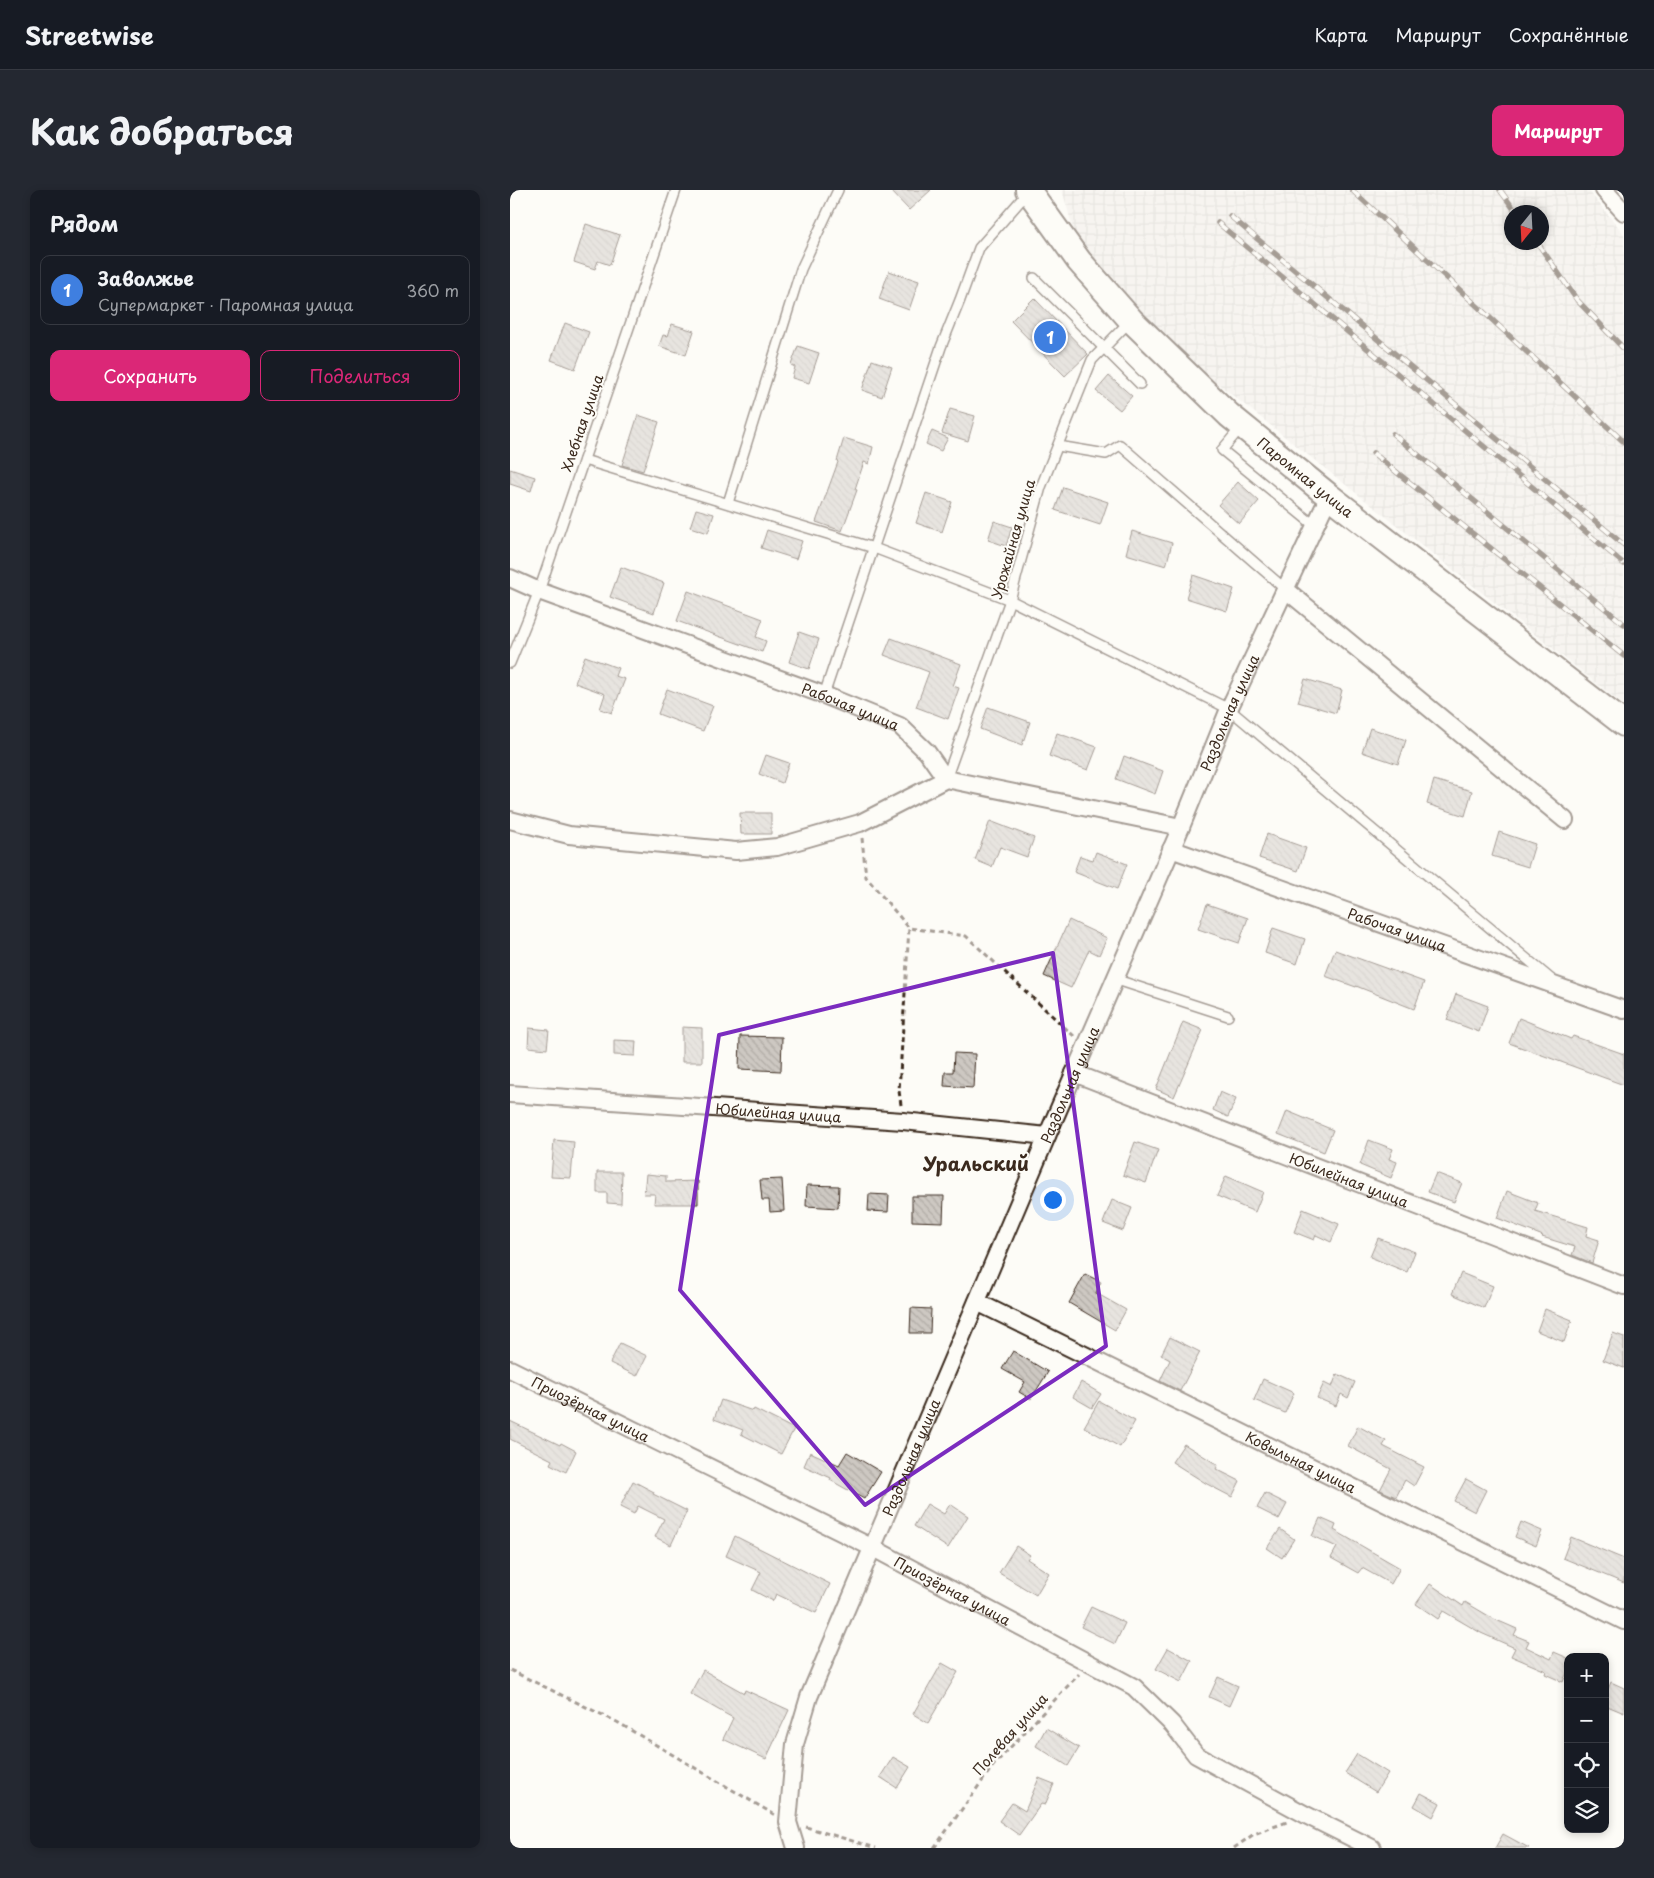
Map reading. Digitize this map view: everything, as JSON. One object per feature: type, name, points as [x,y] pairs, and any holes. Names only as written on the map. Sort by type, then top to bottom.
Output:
[{"type":"street","points":[[1604,190],[1624,212]]},
{"type":"street","name":"Паромная улица","points":[[1028,191],[1079,261],[1131,320],[1242,426],[1329,496],[1624,724]]},
{"type":"street","name":"Раздольная улица","points":[[788,1822],[795,1744],[809,1697],[1114,979],[1181,827],[1229,709],[1329,496]]},
{"type":"street","name":"Рабочая улица","points":[[510,578],[539,591],[824,694],[900,726],[927,752],[946,779]]},
{"type":"street","points":[[1286,588],[1565,820]]},
{"type":"street","points":[[510,820],[569,835],[736,851],[777,847],[860,823],[946,779],[1181,827]]},
{"type":"street","name":"Рабочая улица","points":[[1171,849],[1624,1010]]},
{"type":"street","name":"Юбилейная улица","points":[[1074,1073],[1624,1286]]},
{"type":"street","name":"Юбилейная улица","points":[[510,1094],[903,1121],[1047,1136]]},
{"type":"street","name":"Ковыльная улица","points":[[977,1302],[1624,1621]]},
{"type":"street","name":"Приозёрная улица","points":[[510,1369],[873,1548],[1134,1687],[1172,1724],[1196,1755],[1306,1815],[1372,1848]]},
{"type":"street","points":[[788,1822],[796,1848]]},
{"type":"lane","name":"Хлебная улица","points":[[510,664],[539,591],[676,190]]},
{"type":"lane","points":[[728,503],[801,269],[838,190]]},
{"type":"lane","points":[[824,694],[941,347],[979,248],[1028,191]]},
{"type":"lane","points":[[1034,278],[1140,384]]},
{"type":"lane","name":"Урожайная улица","points":[[946,779],[1010,600],[1041,487],[1092,360],[1131,320]]},
{"type":"lane","points":[[1242,426],[1222,450],[1315,526]]},
{"type":"lane","points":[[1058,446],[1106,454],[1120,445],[1286,588]]},
{"type":"lane","points":[[584,460],[874,548],[1010,600],[1229,709],[1562,988]]},
{"type":"lane","points":[[1114,979],[1228,1016]]},
{"type":"path","points":[[860,823],[866,877],[909,928],[966,936],[1086,1047]]},
{"type":"path","points":[[903,1121],[899,1091],[909,928]]},
{"type":"path","name":"Полевая улица","points":[[934,1848],[993,1766],[1090,1664]]},
{"type":"path","points":[[510,1670],[617,1722],[788,1822],[876,1848]]},
{"type":"path","points":[[1234,1848],[1254,1834],[1306,1815]]},
{"type":"highlighted area","points":[[1053,953],[1106,1346],[865,1505],[680,1290],[719,1035]]},
{"type":"shaded area","points":[[1062,190],[1588,190],[1624,234],[1624,705],[1174,349],[1077,242]]},
{"type":"building","points":[[890,190],[931,190],[909,210]]},
{"type":"building","points":[[586,224],[620,235],[610,265],[598,261],[595,269],[574,262]]},
{"type":"building","points":[[889,271],[919,281],[909,310],[879,299]]},
{"type":"building","points":[[1034,298],[1088,354],[1065,376],[1011,321]]},
{"type":"building","points":[[565,323],[589,332],[575,369],[551,360]]},
{"type":"building","points":[[672,324],[694,331],[686,355],[659,346],[663,335],[668,336]]},
{"type":"building","points":[[798,346],[819,353],[809,383],[792,378],[795,367],[791,365]]},
{"type":"building","points":[[872,360],[892,367],[882,397],[862,390]]},
{"type":"building","points":[[1109,376],[1132,396],[1120,410],[1096,391]]},
{"type":"building","points":[[950,409],[975,416],[968,441],[942,433]]},
{"type":"building","points":[[638,415],[659,422],[643,471],[622,465]]},
{"type":"building","points":[[932,431],[948,438],[941,451],[926,444]]},
{"type":"building","points":[[844,438],[873,447],[869,464],[864,462],[855,489],[857,490],[842,531],[816,522],[838,462]]},
{"type":"building","points":[[510,469],[535,477],[531,491],[510,484]]},
{"type":"building","points":[[1238,482],[1259,501],[1239,524],[1218,505]]},
{"type":"building","points":[[1063,487],[1108,502],[1100,525],[1055,510]]},
{"type":"building","points":[[926,493],[952,502],[942,532],[916,523]]},
{"type":"building","points":[[696,509],[714,514],[708,533],[690,527]]},
{"type":"building","points":[[994,521],[1012,527],[1006,546],[988,540]]},
{"type":"building","points":[[767,530],[802,541],[796,559],[761,548]]},
{"type":"building","points":[[1132,531],[1172,543],[1166,566],[1126,554]]},
{"type":"building","points":[[621,567],[664,583],[654,613],[610,597]]},
{"type":"building","points":[[1193,575],[1234,589],[1227,611],[1186,598]]},
{"type":"building","points":[[688,591],[763,619],[756,637],[766,641],[762,652],[677,621]]},
{"type":"building","points":[[799,632],[819,639],[809,669],[789,662]]},
{"type":"building","points":[[891,638],[961,664],[953,686],[959,688],[948,719],[916,707],[929,672],[884,655]]},
{"type":"building","points":[[585,656],[618,668],[615,676],[625,679],[612,713],[600,709],[605,694],[575,683]]},
{"type":"building","points":[[1305,679],[1342,690],[1336,713],[1298,702]]},
{"type":"building","points":[[667,689],[713,706],[703,731],[658,714]]},
{"type":"building","points":[[988,707],[1030,722],[1022,745],[980,729]]},
{"type":"building","points":[[1370,728],[1406,740],[1398,764],[1362,752]]},
{"type":"building","points":[[1057,733],[1097,747],[1088,770],[1049,756]]},
{"type":"building","points":[[766,755],[789,763],[782,783],[759,774]]},
{"type":"building","points":[[1124,756],[1163,771],[1155,794],[1116,779]]},
{"type":"building","points":[[1434,780],[1472,791],[1465,816],[1427,804]]},
{"type":"building","points":[[740,813],[771,813],[771,834],[741,834]]},
{"type":"building","points":[[990,821],[1034,838],[1027,857],[1000,847],[992,867],[975,860]]},
{"type":"building","points":[[1499,832],[1535,844],[1528,867],[1492,856]]},
{"type":"building","points":[[1267,834],[1306,848],[1298,871],[1259,858]]},
{"type":"building","points":[[1096,852],[1127,864],[1117,889],[1074,872],[1080,856],[1093,860]]},
{"type":"building","points":[[1207,904],[1248,918],[1239,943],[1198,929]]},
{"type":"building","points":[[1069,920],[1107,938],[1099,955],[1089,950],[1071,988],[1044,976]]},
{"type":"building","points":[[1273,928],[1305,939],[1297,964],[1265,953]]},
{"type":"building","points":[[1335,950],[1424,982],[1414,1009],[1325,976]]},
{"type":"building","points":[[1456,994],[1488,1006],[1479,1032],[1447,1020]]},
{"type":"building","points":[[1519,1018],[1571,1039],[1573,1036],[1624,1054],[1624,1085],[1509,1043]]},
{"type":"building","points":[[1183,1022],[1203,1030],[1174,1097],[1156,1089]]},
{"type":"building","points":[[682,1027],[702,1028],[702,1062],[682,1062]]},
{"type":"building","points":[[529,1028],[549,1030],[547,1049],[528,1047]]},
{"type":"building","points":[[740,1036],[782,1037],[781,1071],[739,1069]]},
{"type":"building","points":[[614,1040],[636,1041],[635,1056],[614,1055]]},
{"type":"building","points":[[954,1053],[975,1054],[973,1088],[944,1086],[945,1072],[953,1072]]},
{"type":"building","points":[[1220,1092],[1236,1099],[1228,1117],[1213,1110]]},
{"type":"building","points":[[1287,1111],[1333,1130],[1324,1152],[1278,1134]]},
{"type":"building","points":[[554,1140],[574,1142],[571,1178],[551,1177]]},
{"type":"building","points":[[1369,1140],[1393,1149],[1389,1159],[1397,1162],[1391,1178],[1360,1165]]},
{"type":"building","points":[[1135,1142],[1158,1150],[1146,1183],[1123,1175]]},
{"type":"building","points":[[597,1172],[622,1172],[621,1204],[607,1203],[607,1193],[597,1193]]},
{"type":"building","points":[[1436,1173],[1462,1183],[1454,1202],[1428,1192]]},
{"type":"building","points":[[646,1174],[666,1176],[666,1182],[698,1181],[698,1204],[654,1204],[655,1194],[644,1194]]},
{"type":"building","points":[[1226,1176],[1263,1192],[1255,1212],[1217,1196]]},
{"type":"building","points":[[782,1179],[784,1211],[770,1212],[769,1200],[762,1200],[760,1180]]},
{"type":"building","points":[[807,1185],[839,1186],[838,1208],[806,1206]]},
{"type":"building","points":[[1507,1191],[1538,1203],[1535,1211],[1588,1227],[1586,1236],[1599,1240],[1592,1263],[1572,1255],[1575,1247],[1542,1237],[1497,1218]]},
{"type":"building","points":[[869,1194],[889,1195],[888,1212],[868,1211]]},
{"type":"building","points":[[912,1196],[944,1196],[943,1222],[912,1221]]},
{"type":"building","points":[[1112,1200],[1132,1208],[1123,1231],[1103,1223]]},
{"type":"building","points":[[1303,1209],[1339,1224],[1331,1242],[1316,1235],[1314,1240],[1294,1232]]},
{"type":"building","points":[[1378,1238],[1415,1252],[1407,1272],[1370,1257]]},
{"type":"building","points":[[1461,1273],[1493,1286],[1484,1308],[1452,1294]]},
{"type":"building","points":[[1085,1274],[1101,1282],[1096,1293],[1126,1310],[1115,1330],[1069,1303]]},
{"type":"building","points":[[911,1308],[931,1309],[930,1333],[910,1333]]},
{"type":"building","points":[[1545,1309],[1572,1320],[1564,1342],[1537,1331]]},
{"type":"building","points":[[1613,1333],[1624,1337],[1624,1368],[1603,1360]]},
{"type":"building","points":[[1170,1337],[1200,1352],[1180,1391],[1160,1381],[1170,1360],[1161,1355]]},
{"type":"building","points":[[620,1343],[647,1356],[637,1376],[610,1363]]},
{"type":"building","points":[[1013,1351],[1048,1372],[1031,1399],[1019,1392],[1025,1382],[1002,1369]]},
{"type":"building","points":[[1337,1374],[1355,1382],[1348,1398],[1341,1394],[1336,1406],[1317,1398],[1324,1383],[1332,1387]]},
{"type":"building","points":[[1263,1379],[1294,1393],[1285,1413],[1254,1400]]},
{"type":"building","points":[[1081,1382],[1101,1394],[1092,1408],[1073,1397]]},
{"type":"building","points":[[721,1400],[753,1411],[754,1409],[794,1429],[781,1454],[741,1434],[743,1430],[714,1419]]},
{"type":"building","points":[[1099,1401],[1135,1421],[1120,1447],[1084,1427]]},
{"type":"building","points":[[510,1421],[576,1451],[566,1472],[550,1464],[552,1460],[510,1439]]},
{"type":"building","points":[[1358,1426],[1386,1441],[1383,1446],[1424,1467],[1414,1486],[1405,1480],[1396,1497],[1380,1490],[1391,1469],[1348,1446]]},
{"type":"building","points":[[1184,1444],[1218,1465],[1216,1469],[1240,1481],[1232,1497],[1172,1462]]},
{"type":"building","points":[[810,1452],[839,1465],[847,1452],[881,1472],[864,1499],[830,1480],[831,1478],[804,1466]]},
{"type":"building","points":[[1466,1479],[1486,1490],[1475,1512],[1454,1501]]},
{"type":"building","points":[[633,1481],[654,1492],[653,1494],[687,1511],[671,1545],[655,1537],[664,1519],[638,1506],[634,1514],[620,1507]]},
{"type":"building","points":[[1265,1493],[1287,1504],[1279,1519],[1257,1508]]},
{"type":"building","points":[[927,1504],[944,1514],[950,1504],[968,1516],[948,1548],[914,1526]]},
{"type":"building","points":[[1320,1518],[1336,1525],[1334,1530],[1400,1568],[1391,1584],[1362,1568],[1358,1573],[1331,1558],[1337,1547],[1312,1536]]},
{"type":"building","points":[[1521,1522],[1542,1531],[1536,1546],[1515,1537]]},
{"type":"building","points":[[1280,1529],[1294,1539],[1282,1558],[1267,1548]]},
{"type":"building","points":[[735,1536],[830,1584],[816,1613],[776,1594],[773,1601],[752,1590],[761,1572],[726,1556]]},
{"type":"building","points":[[1571,1537],[1624,1559],[1624,1583],[1563,1558]]},
{"type":"building","points":[[1016,1546],[1030,1555],[1027,1559],[1049,1573],[1036,1595],[999,1573]]},
{"type":"building","points":[[1430,1584],[1463,1606],[1465,1602],[1494,1619],[1517,1629],[1514,1635],[1529,1641],[1526,1647],[1551,1659],[1554,1652],[1564,1656],[1563,1682],[1545,1674],[1546,1671],[1511,1656],[1515,1648],[1481,1633],[1443,1611],[1438,1619],[1416,1604]]},
{"type":"building","points":[[1091,1607],[1125,1623],[1115,1644],[1081,1627]]},
{"type":"building","points":[[1168,1648],[1192,1661],[1181,1682],[1156,1669]]},
{"type":"building","points":[[942,1663],[958,1672],[928,1723],[913,1714]]},
{"type":"building","points":[[703,1670],[744,1693],[745,1690],[789,1710],[766,1759],[723,1739],[733,1718],[690,1694]]},
{"type":"building","points":[[1218,1677],[1238,1686],[1229,1706],[1209,1697]]},
{"type":"building","points":[[1611,1682],[1624,1688],[1624,1713],[1609,1707],[1609,1687]]},
{"type":"building","points":[[1046,1728],[1079,1748],[1068,1766],[1036,1746]]},
{"type":"building","points":[[1357,1754],[1388,1773],[1376,1792],[1345,1773]]},
{"type":"building","points":[[893,1757],[910,1767],[897,1788],[880,1777]]},
{"type":"building","points":[[1039,1778],[1054,1784],[1045,1805],[1041,1804],[1019,1835],[999,1821],[1012,1803],[1025,1811]]},
{"type":"building","points":[[1421,1793],[1440,1803],[1433,1817],[1414,1806]]},
{"type":"building","points":[[1503,1834],[1529,1848],[1495,1848]]},
{"type":"railway","points":[[1352,190],[1624,442]]},
{"type":"railway","points":[[1500,190],[1511,205]]},
{"type":"railway","points":[[1230,216],[1624,545]]},
{"type":"railway","points":[[1218,223],[1624,564]]},
{"type":"railway","points":[[1543,250],[1577,300],[1624,349]]},
{"type":"railway","points":[[1393,434],[1624,624]]},
{"type":"railway","points":[[1373,453],[1624,656]]},
{"type":"place","name":"Заволжье","points":[[1050,337]]},
{"type":"district","name":"Уральский","points":[[976,1163]]}]
